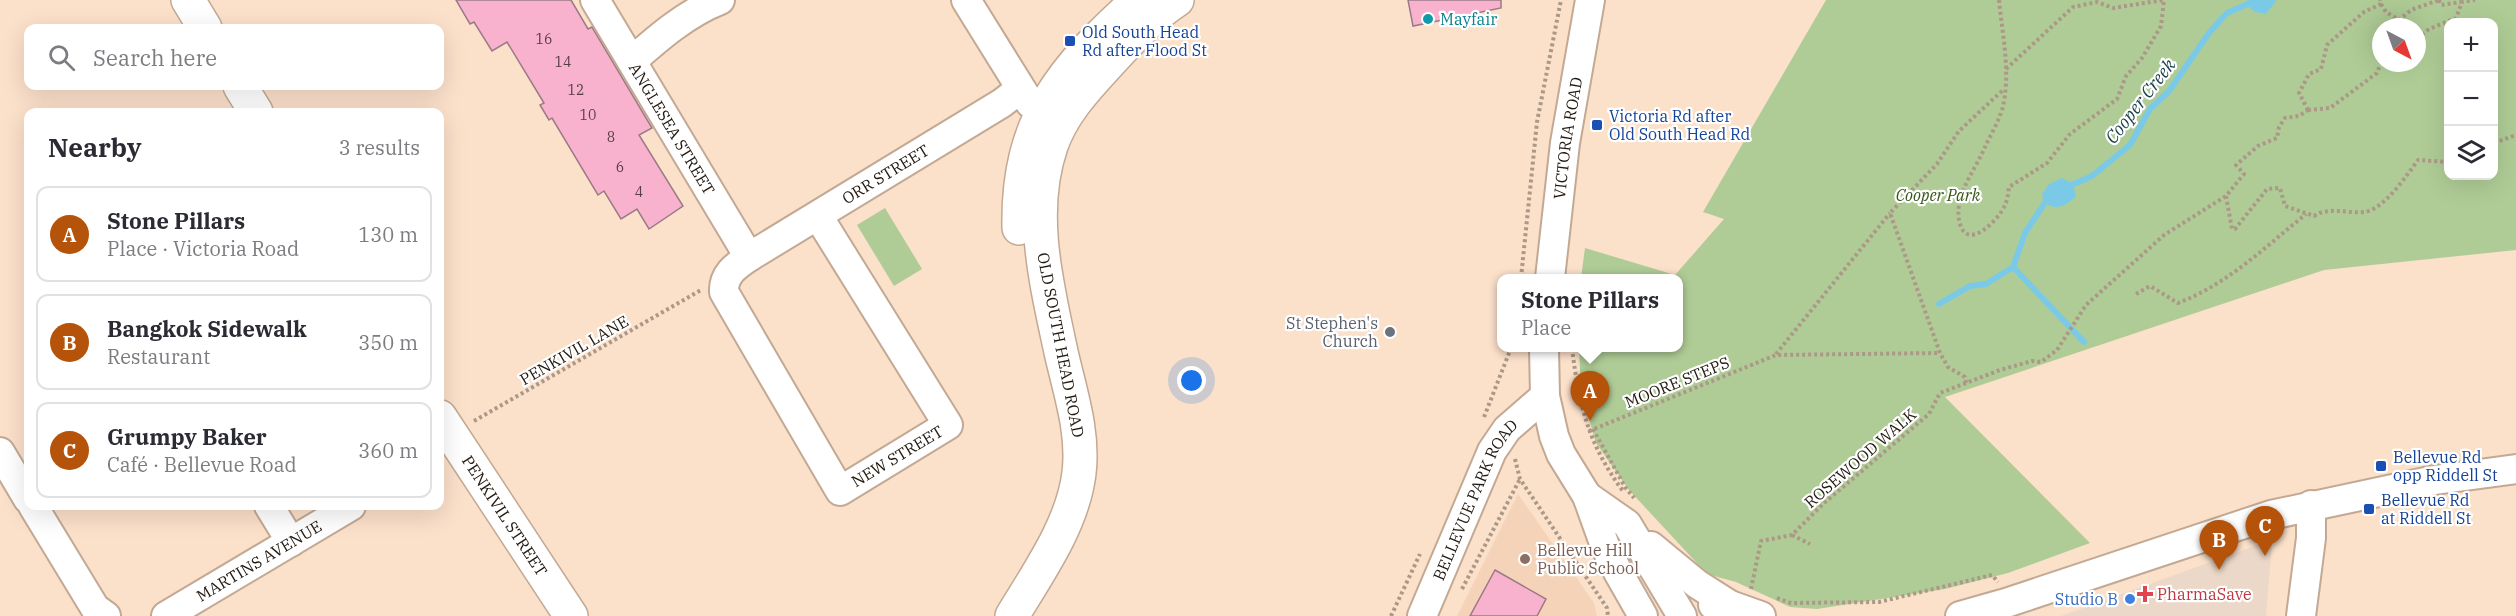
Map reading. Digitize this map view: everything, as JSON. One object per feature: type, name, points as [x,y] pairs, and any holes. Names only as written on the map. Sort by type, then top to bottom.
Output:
[{"type":"main road","points":[[188,0],[203,24]]},
{"type":"main road","name":"OLD SOUTH HEAD ROAD","points":[[988,616],[1047,512],[1059,471],[1054,411],[1020,260],[1023,161],[1040,110],[1060,80],[1138,0]]},
{"type":"main road","name":"OLD SOUTH HEAD ROAD","points":[[1040,110],[1093,80],[1171,1]]},
{"type":"main road","points":[[242,90],[254,108]]},
{"type":"main road","name":"OLD SOUTH HEAD ROAD","points":[[1012,616],[1063,523],[1079,474],[1080,443],[1075,411],[1047,279],[1041,237],[1045,178],[1050,147],[1040,110]]},
{"type":"main road","name":"PENKIVIL STREET","points":[[451,433],[571,616]]},
{"type":"street","name":"ANGLESEA STREET","points":[[596,0],[749,257]]},
{"type":"street","points":[[632,61],[663,33],[706,6],[720,0]]},
{"type":"street","points":[[966,0],[1040,110]]},
{"type":"street","name":"VICTORIA ROAD","points":[[1551,274],[1565,142],[1590,0]]},
{"type":"street","name":"ORR STREET","points":[[749,257],[1002,103],[1040,110]]},
{"type":"street","name":"NEW STREET","points":[[749,257],[727,275],[724,292],[840,491],[948,425],[818,216]]},
{"type":"street","points":[[1544,352],[1545,396],[1561,454],[1587,496],[1605,546],[1643,616]]},
{"type":"street","name":"BELLEVUE PARK ROAD","points":[[1422,616],[1492,451],[1507,429],[1545,396]]},
{"type":"street","points":[[0,452],[24,492]]},
{"type":"street","points":[[1971,615],[2271,515],[2435,480],[2516,469]]},
{"type":"street","points":[[1587,496],[1635,512],[1697,584],[1765,602]]},
{"type":"street","points":[[2301,616],[2311,538],[2311,505]]},
{"type":"street","points":[[35,510],[99,613]]},
{"type":"street","points":[[272,510],[291,542]]},
{"type":"street","name":"MARTINS AVENUE","points":[[166,616],[344,510]]},
{"type":"street","points":[[1635,512],[1677,615],[1735,595]]},
{"type":"street","points":[[1618,572],[1623,616]]},
{"type":"path","points":[[1522,274],[1537,122],[1561,0]]},
{"type":"path","points":[[1999,0],[2006,69],[2004,101],[1964,188],[1958,210],[1964,232],[1971,235],[1981,232],[1995,222],[2006,204],[2009,187],[2047,163],[2070,134],[2117,99],[2126,76],[2142,58],[2161,26],[2164,0],[2113,8],[2097,2],[2073,7],[2006,69]]},
{"type":"path","points":[[2308,110],[2299,93],[2309,74],[2321,69],[2327,45],[2364,12],[2381,2],[2386,12],[2399,20],[2411,10],[2440,2],[2475,0]]},
{"type":"path","points":[[2426,31],[2456,18],[2462,2]]},
{"type":"path","points":[[2377,72],[2330,108],[2308,110],[2299,116],[2285,118],[2279,127],[2277,138],[2258,146],[2236,165],[2244,174],[2226,196],[2232,229],[2235,229],[2267,189],[2280,188],[2285,199],[2285,207],[2314,216],[2321,211],[2365,212],[2379,207],[2418,160],[2444,162]]},
{"type":"path","points":[[1776,355],[1890,213],[1937,164],[1959,131],[2004,89]]},
{"type":"path","points":[[2498,141],[2516,135]]},
{"type":"path","name":"ROSEWOOD WALK","points":[[1792,535],[1823,504],[1929,414],[1940,393],[1966,382],[2032,361],[2041,362],[2058,350],[2067,332],[2086,305],[2164,235],[2226,196]]},
{"type":"path","points":[[1890,213],[1940,353],[1947,367],[1965,377],[1966,382]]},
{"type":"path","points":[[2136,294],[2150,286],[2178,303],[2201,294],[2262,254],[2306,214]]},
{"type":"path","name":"PENKIVIL LANE","points":[[451,433],[690,298]]},
{"type":"path","points":[[1497,389],[1510,352]]},
{"type":"path","points":[[1573,352],[1577,387],[1598,454],[1635,512]]},
{"type":"path","points":[[1776,355],[1940,353]]},
{"type":"path","name":"MOORE STEPS","points":[[1591,430],[1776,355]]},
{"type":"path","points":[[1458,595],[1520,479],[1607,608],[1608,616]]},
{"type":"path","points":[[1752,586],[1761,541],[1792,535],[1810,544]]},
{"type":"path","points":[[1735,595],[1765,602],[1811,606],[1879,602],[1992,575],[1998,582]]},
{"type":"path","points":[[1924,591],[1928,598]]},
{"type":"shaded area","name":"Bellevue Hill Public School","points":[[1518,494],[1594,603],[1597,616],[1457,616]]},
{"type":"shaded area","points":[[2269,541],[2272,544],[2266,616],[2061,616]]},
{"type":"green space","name":"Cooper Park","points":[[1826,0],[2516,0],[2516,250],[2324,270],[1945,397],[2090,543],[2008,573],[1945,589],[1817,609],[1790,607],[1736,582],[1707,574],[1629,490],[1596,443],[1581,391],[1579,352],[1683,352],[1683,274],[1676,274],[1724,219],[1703,212]]},
{"type":"green space","points":[[885,208],[922,269],[894,286],[857,225]]},
{"type":"green space","name":"Cooper Park","points":[[1585,248],[1672,274],[1582,274]]},
{"type":"water","points":[[2247,0],[2276,1],[2266,14],[2255,12],[2247,5]]},
{"type":"water","points":[[2062,178],[2073,184],[2076,197],[2057,207],[2044,203],[2042,194],[2049,184]]},
{"type":"building","points":[[456,0],[571,0],[588,29],[592,27],[652,128],[639,135],[683,206],[649,229],[637,209],[621,219],[604,191],[598,195],[552,118],[549,120],[540,105],[544,103],[507,42],[492,51],[474,22],[470,24]]},
{"type":"building","name":"Mayfair","points":[[1408,0],[1501,0],[1501,8],[1413,26]]},
{"type":"building","points":[[1495,570],[1546,599],[1537,616],[1470,616]]},
{"type":"waterway","name":"Cooper Creek","points":[[2067,187],[2092,176],[2130,145],[2150,109],[2169,91],[2209,33],[2227,13],[2257,0]]},
{"type":"waterway","name":"Cooper Creek","points":[[1939,304],[1970,286],[1986,284],[2013,267],[2025,233],[2048,198]]},
{"type":"waterway","points":[[2013,267],[2084,342]]},
{"type":"place","name":"Mayfair","points":[[1428,19]]},
{"type":"place","name":"Old South Head Rd after Flood St","points":[[1070,41]]},
{"type":"place","name":"Victoria Rd after Old South Head Rd","points":[[1597,125]]},
{"type":"place","name":"St Stephen's Church","points":[[1390,332]]},
{"type":"place","name":"Stone Pillars","points":[[1590,421]]},
{"type":"place","name":"Bellevue Rd opp Riddell St","points":[[2381,466]]},
{"type":"place","name":"Bellevue Rd at Riddell St","points":[[2369,509]]},
{"type":"place","name":"Grumpy Baker","points":[[2265,556]]},
{"type":"place","name":"Bellevue Hill Public School","points":[[1525,559]]},
{"type":"place","name":"Bangkok Sidewalk","points":[[2219,570]]},
{"type":"place","name":"PharmaSave","points":[[2145,594]]},
{"type":"place","name":"Studio B","points":[[2130,599]]}]
